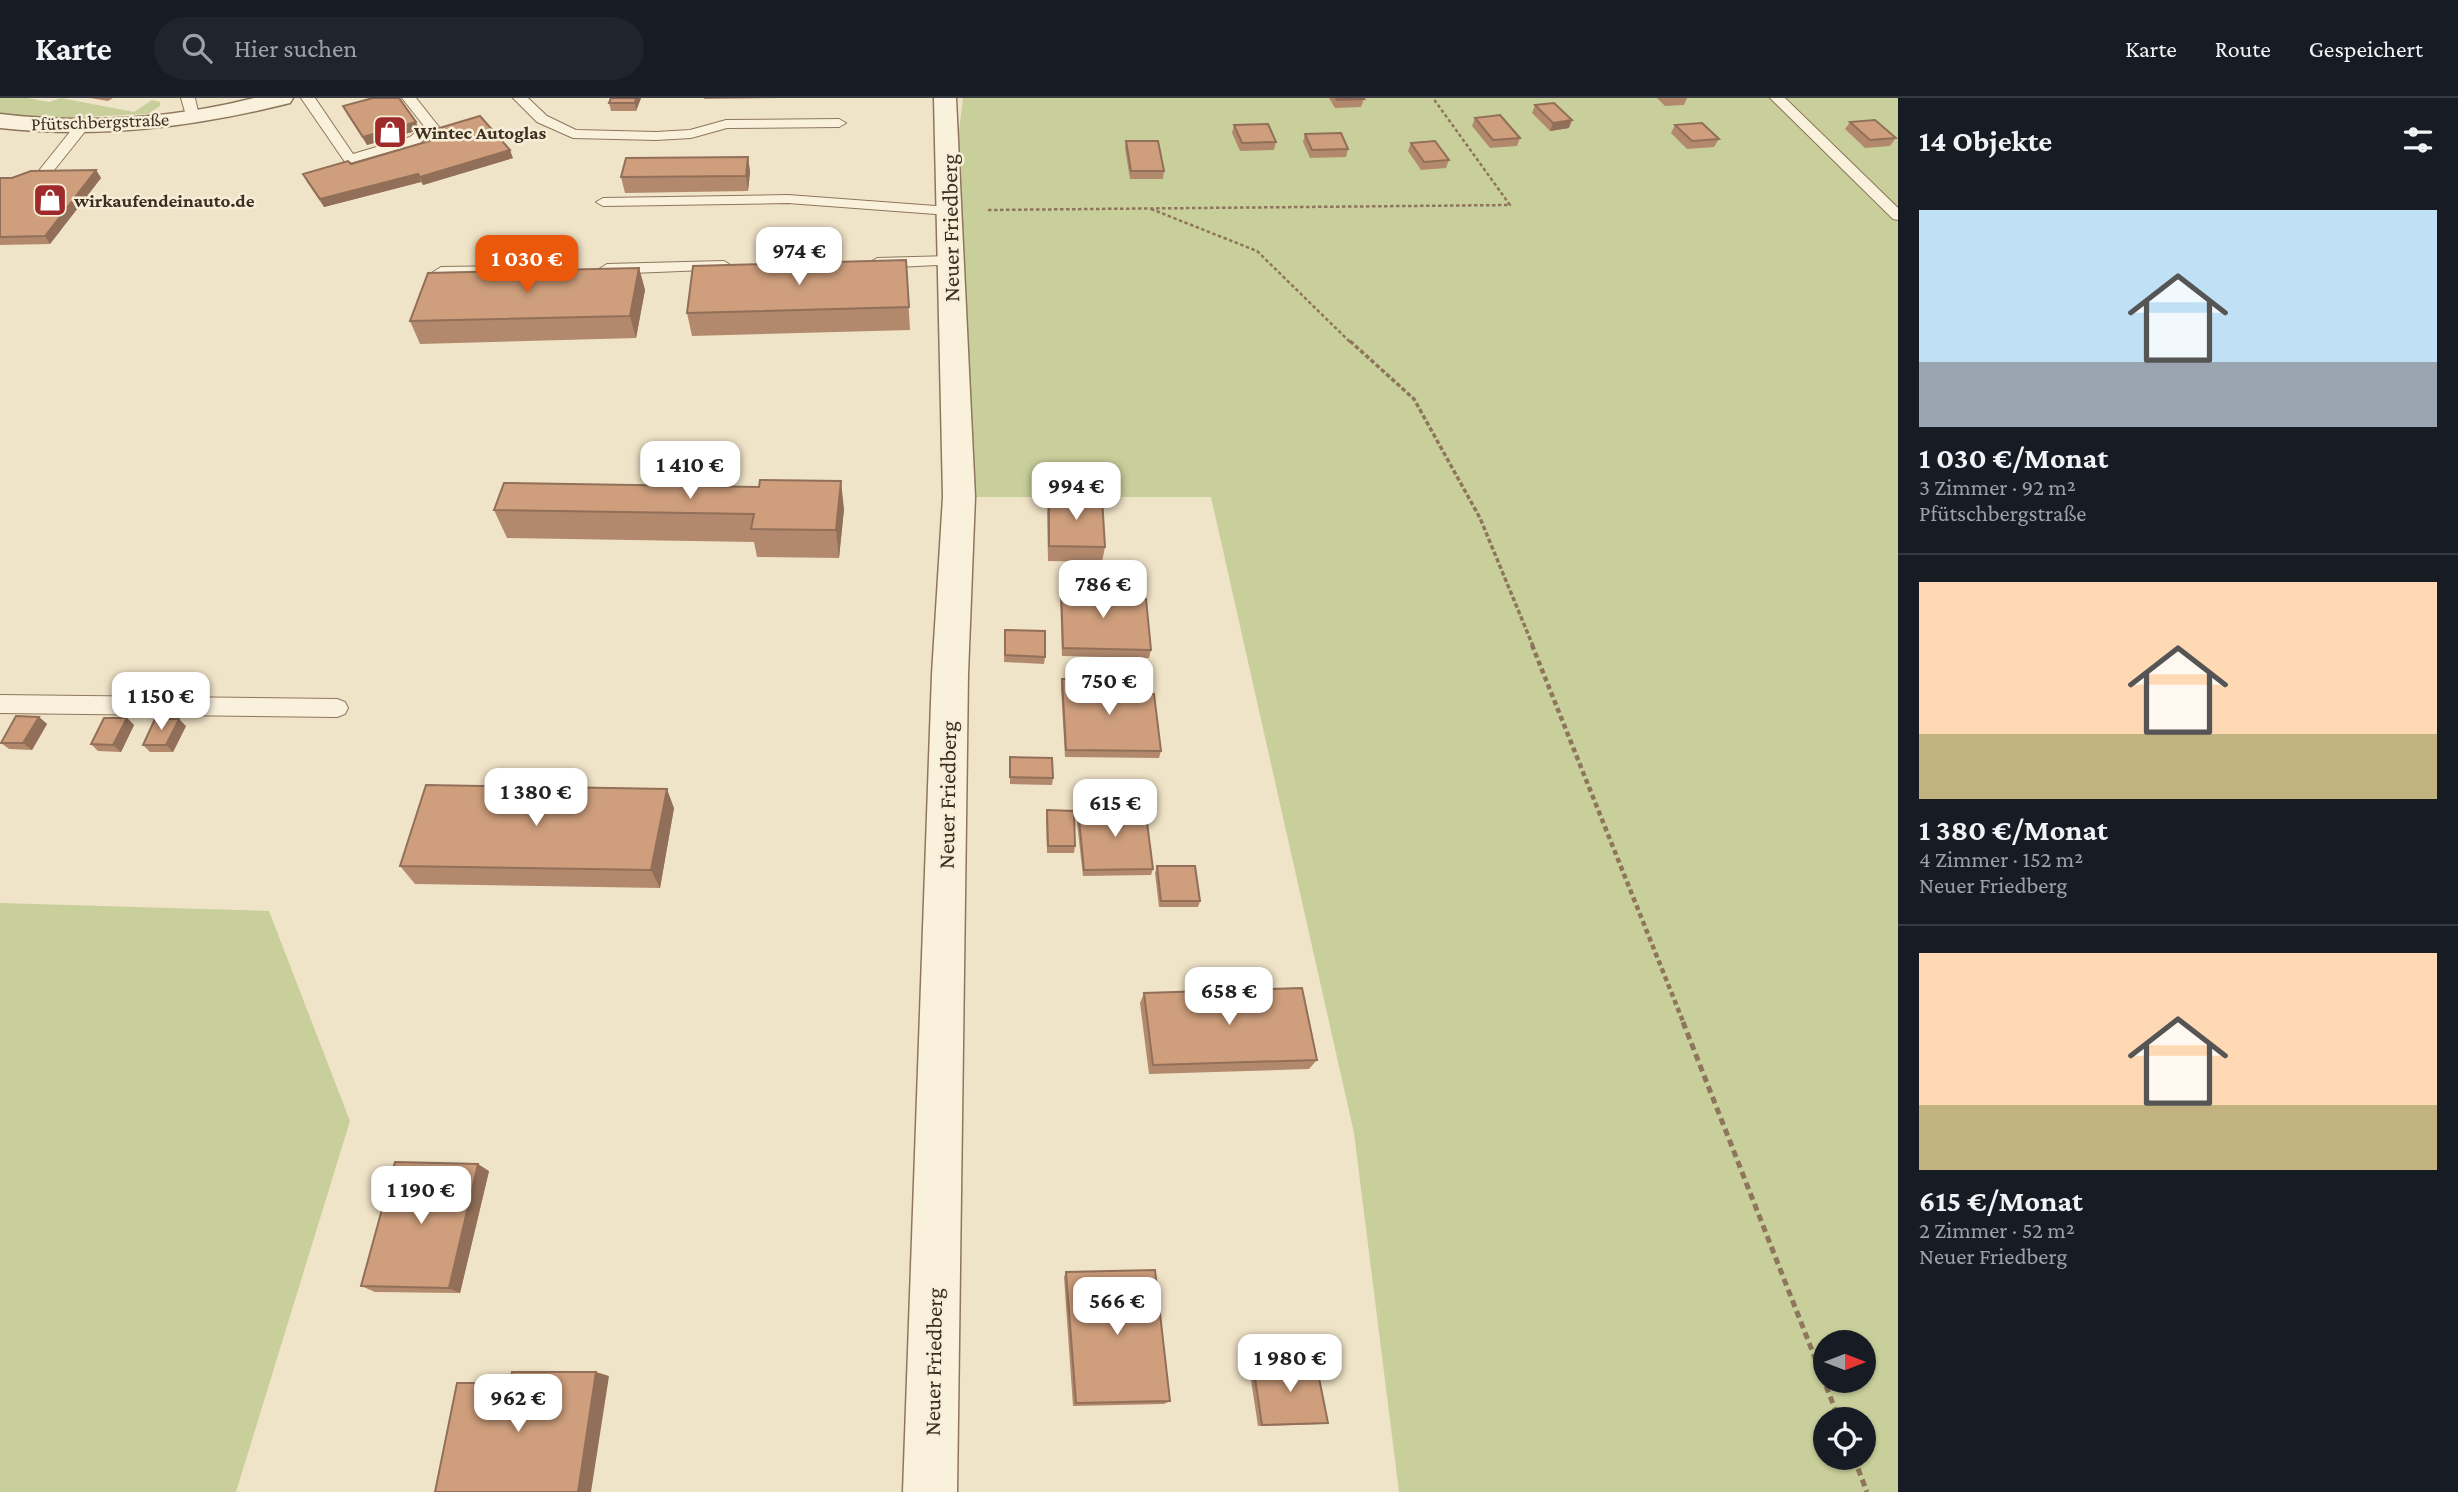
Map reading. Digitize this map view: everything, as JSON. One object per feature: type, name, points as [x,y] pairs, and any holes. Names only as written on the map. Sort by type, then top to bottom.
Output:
[{"type":"street","name":"Pfütschbergstraße","points":[[0,121],[82,125],[140,123],[190,107],[282,98]]},
{"type":"street","name":"Neuer Friedberg","points":[[932,1491],[950,674],[959,497],[945,98]]},
{"type":"lane","points":[[308,98],[350,159],[415,140],[432,127],[409,98]]},
{"type":"lane","points":[[520,98],[542,119],[573,134],[656,136],[691,134],[726,124],[839,122]]},
{"type":"lane","points":[[1777,98],[1898,216]]},
{"type":"lane","points":[[46,171],[82,125]]},
{"type":"lane","points":[[603,202],[788,199],[949,211]]},
{"type":"lane","points":[[854,263],[951,261]]},
{"type":"lane","points":[[593,269],[744,266]]},
{"type":"lane","points":[[441,272],[524,271]]},
{"type":"lane","points":[[0,704],[337,708]]},
{"type":"path","points":[[949,211],[1510,205],[1433,98]]},
{"type":"path","points":[[1151,209],[1257,251],[1336,329],[1414,399],[1480,518],[1584,770],[1834,1407]]},
{"type":"path","points":[[1859,1470],[1867,1492]]},
{"type":"green space","points":[[0,98],[27,98],[49,102],[61,98],[134,112],[152,100],[160,102],[160,106],[148,114],[52,118],[0,113]]},
{"type":"green space","points":[[963,98],[1898,98],[1898,1492],[1399,1492],[1354,1133],[1211,497],[959,497],[949,211]]},
{"type":"green space","points":[[0,903],[269,911],[350,1121],[236,1492],[0,1492]]},
{"type":"building","points":[[373,98],[399,98],[416,122],[363,137],[343,106]]},
{"type":"building","points":[[611,98],[636,98],[635,103],[609,103]]},
{"type":"building","points":[[1336,98],[1363,98],[1364,99],[1337,100]]},
{"type":"building","points":[[1554,103],[1572,120],[1553,123],[1535,105]]},
{"type":"building","points":[[1500,115],[1520,138],[1493,140],[1475,118]]},
{"type":"building","points":[[480,116],[510,150],[420,177],[418,174],[320,199],[303,174],[348,161],[351,164],[443,137],[436,129]]},
{"type":"building","points":[[1875,120],[1896,138],[1870,140],[1850,122]]},
{"type":"building","points":[[1702,123],[1719,139],[1692,141],[1675,125]]},
{"type":"building","points":[[1268,124],[1276,142],[1242,143],[1234,125]]},
{"type":"building","points":[[1341,133],[1348,149],[1312,150],[1305,134]]},
{"type":"building","points":[[1126,141],[1158,141],[1164,171],[1131,171]]},
{"type":"building","points":[[1435,141],[1449,160],[1424,162],[1411,143]]},
{"type":"building","points":[[748,157],[746,176],[621,177],[626,158]]},
{"type":"building","points":[[96,170],[45,236],[0,237],[0,178],[12,178],[31,171]]},
{"type":"building","points":[[906,260],[909,307],[687,313],[693,266]]},
{"type":"building","points":[[639,268],[630,316],[410,321],[428,273]]},
{"type":"building","points":[[760,480],[841,481],[836,530],[751,529],[754,514],[494,510],[504,483],[759,487]]},
{"type":"building","points":[[1049,497],[1102,498],[1105,547],[1049,546]]},
{"type":"building","points":[[1061,586],[1113,588],[1114,598],[1146,599],[1151,650],[1063,648]]},
{"type":"building","points":[[1005,630],[1045,631],[1045,657],[1005,655]]},
{"type":"building","points":[[1062,679],[1131,680],[1133,694],[1154,694],[1161,751],[1066,750]]},
{"type":"building","points":[[16,716],[39,717],[23,743],[1,743]]},
{"type":"building","points":[[104,718],[127,718],[113,745],[91,744]]},
{"type":"building","points":[[155,719],[179,719],[166,745],[143,745]]},
{"type":"building","points":[[1010,757],[1052,758],[1053,778],[1010,777]]},
{"type":"building","points":[[426,785],[667,789],[651,870],[400,866]]},
{"type":"building","points":[[1145,807],[1153,869],[1084,870],[1078,808]]},
{"type":"building","points":[[1047,810],[1074,811],[1075,846],[1048,846]]},
{"type":"building","points":[[1157,866],[1195,866],[1200,901],[1161,901]]},
{"type":"building","points":[[1302,988],[1317,1060],[1153,1065],[1144,993]]},
{"type":"building","points":[[395,1162],[478,1164],[449,1288],[361,1286]]},
{"type":"building","points":[[1155,1270],[1170,1401],[1076,1403],[1066,1272]]},
{"type":"building","points":[[1316,1363],[1328,1423],[1262,1425],[1253,1365]]},
{"type":"building","points":[[512,1372],[596,1372],[578,1492],[435,1492],[457,1383],[510,1383]]},
{"type":"place","name":"Wintec Autoglas","points":[[390,132]]},
{"type":"place","name":"wirkaufendeinauto.de","points":[[50,200]]}]
